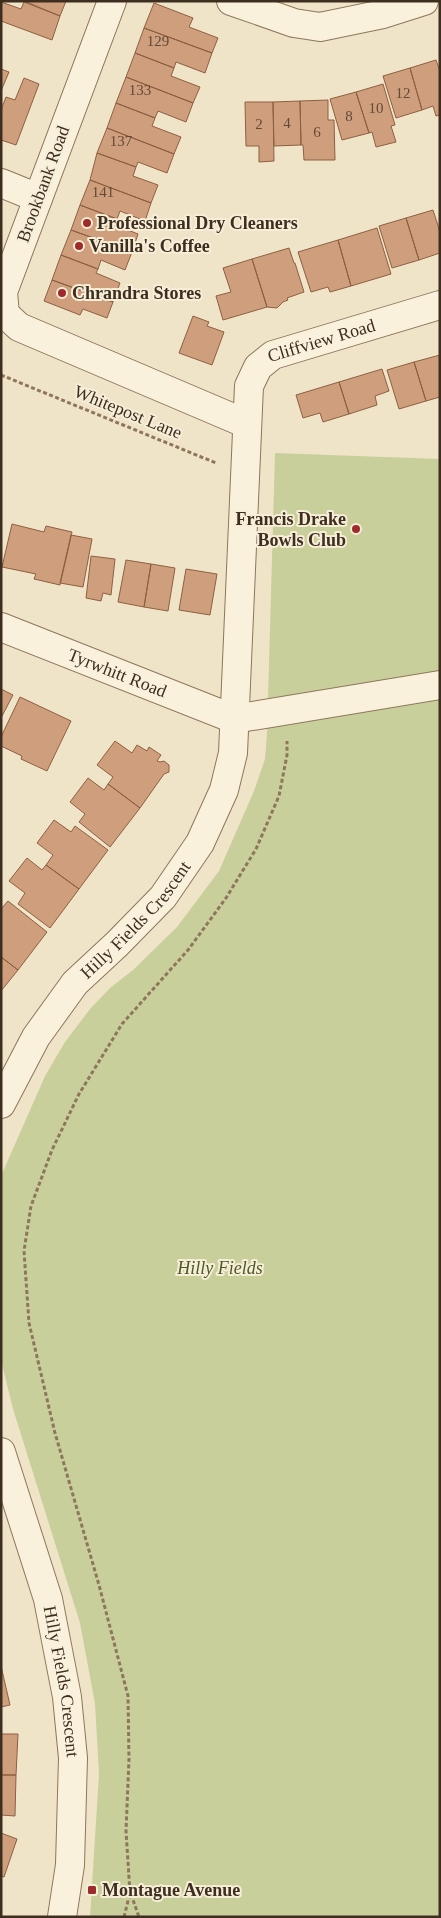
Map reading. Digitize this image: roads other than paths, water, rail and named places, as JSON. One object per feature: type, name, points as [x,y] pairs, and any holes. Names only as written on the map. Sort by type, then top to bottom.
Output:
[{"type":"street","name":"Brookbank Road","points":[[112,1],[3,292],[4,314],[20,327],[247,424]]},
{"type":"street","points":[[231,1],[294,23],[320,27],[383,14],[424,1]]},
{"type":"street","points":[[1,183],[38,198]]},
{"type":"street","name":"Cliffview Road","points":[[234,719],[249,386],[258,367],[273,355],[440,305]]},
{"type":"street","name":"Tyrwhitt Road","points":[[1,627],[234,719]]},
{"type":"street","points":[[234,719],[287,712],[440,685]]},
{"type":"street","name":"Hilly Fields Crescent","points":[[1,1104],[36,1037],[75,983],[163,897],[200,843],[224,790],[233,753],[234,719]]},
{"type":"street","name":"Hilly Fields Crescent","points":[[1,1452],[48,1599],[67,1697],[73,1758],[70,1865],[62,1917]]},
{"type":"place","name":"Professional Dry Cleaners","points":[[87,223]]},
{"type":"place","name":"Vanilla's Coffee","points":[[79,246]]},
{"type":"place","name":"Chrandra Stores","points":[[62,293]]},
{"type":"place","name":"Francis Drake Bowls Club","points":[[356,529]]},
{"type":"place","name":"Montague Avenue","points":[[92,1890]]},
{"type":"park label","name":"Hilly Fields","points":[[220,1268]]}]
